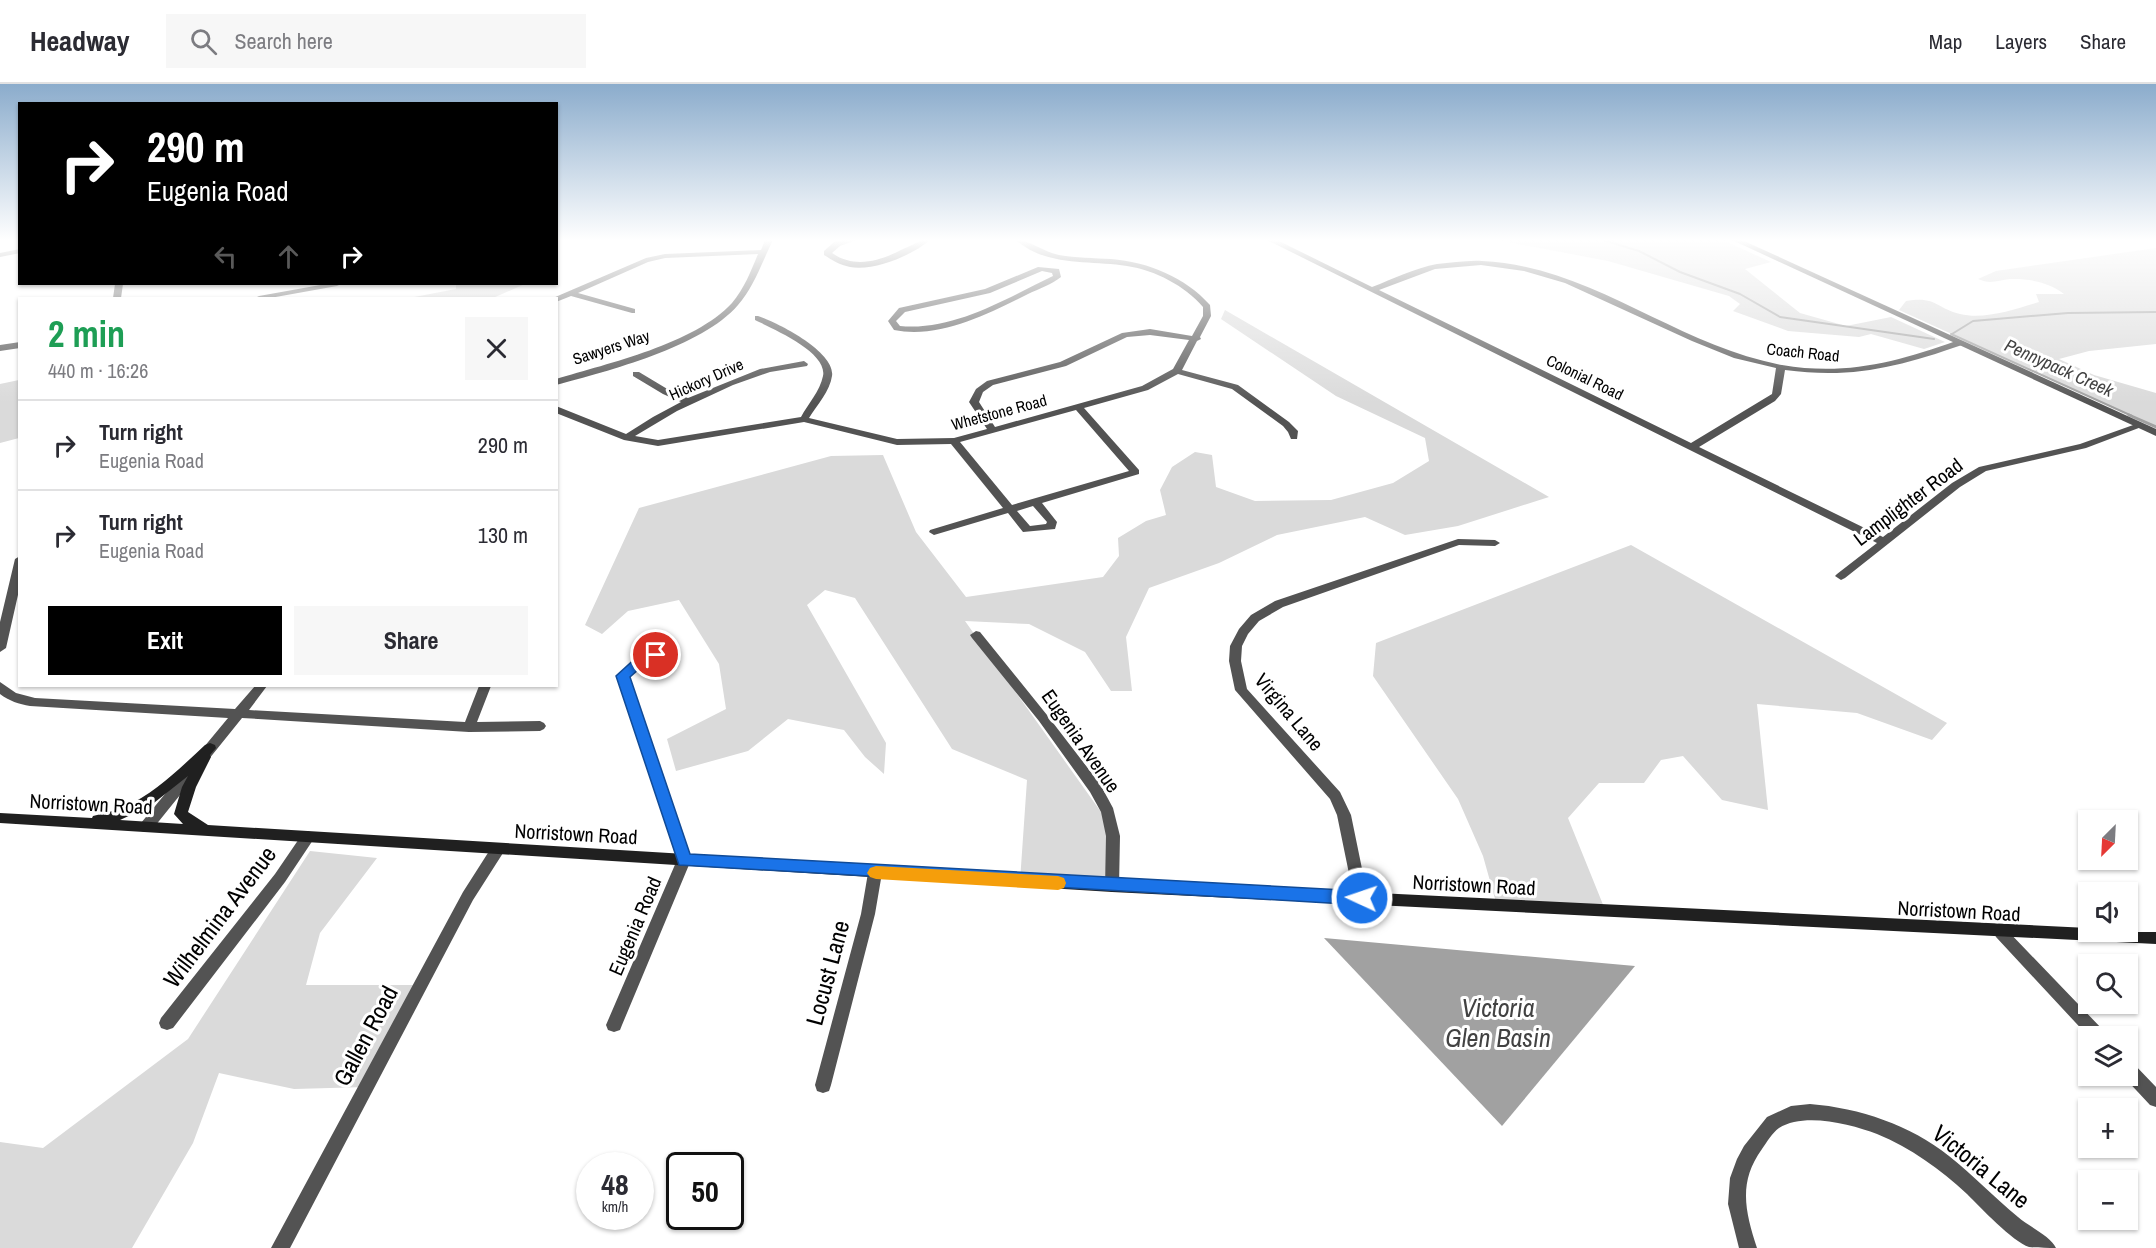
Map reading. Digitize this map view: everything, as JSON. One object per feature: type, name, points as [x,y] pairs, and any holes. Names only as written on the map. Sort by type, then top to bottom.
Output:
[{"type":"main road","points":[[79,823],[121,815],[143,804],[166,789],[210,748]]},
{"type":"main road","points":[[210,748],[189,787],[181,814],[190,822],[220,831]]},
{"type":"main road","name":"Norristown Road","points":[[0,819],[875,873],[2001,933],[2156,938]]},
{"type":"street","points":[[558,299],[571,294]]},
{"type":"street","points":[[573,294],[632,311]]},
{"type":"street","name":"Sawyers Way","points":[[558,381],[675,342],[732,308],[742,294]]},
{"type":"street","points":[[972,294],[902,310],[892,321],[897,328],[907,330],[950,323],[1017,294]]},
{"type":"street","points":[[1192,294],[1207,307],[1207,316],[1197,339],[1177,372],[1235,387],[1286,424],[1293,431],[1294,437]]},
{"type":"street","name":"Colonial Road","points":[[1385,294],[1884,542]]},
{"type":"street","name":"Coach Road","points":[[1595,294],[1725,351],[1780,367],[1827,372],[1883,369],[1959,343]]},
{"type":"street","points":[[1854,294],[2156,433]]},
{"type":"street","points":[[758,318],[817,352],[827,363],[828,374],[804,419]]},
{"type":"street","points":[[992,429],[974,402],[979,391],[990,383],[1063,364],[1135,333],[1150,332],[1197,339]]},
{"type":"street","points":[[0,348],[18,345]]},
{"type":"street","name":"Hickory Drive","points":[[627,438],[690,402],[764,371],[804,364]]},
{"type":"street","points":[[1692,447],[1772,399],[1776,394],[1780,367]]},
{"type":"street","name":"Whetstone Road","points":[[558,411],[627,438],[667,442],[804,419],[897,442],[954,441],[1145,388],[1177,372]]},
{"type":"street","points":[[636,374],[666,392],[690,402]]},
{"type":"street","points":[[934,532],[1135,472],[1077,406]]},
{"type":"street","name":"Lamplighter Road","points":[[1841,576],[1956,485],[1983,469],[2083,446],[2139,426]]},
{"type":"street","points":[[954,441],[1027,530],[1051,527],[1052,522],[1036,502]]},
{"type":"street","name":"Virgina Lane","points":[[1362,898],[1344,815],[1335,796],[1241,690],[1234,661],[1236,646],[1248,625],[1279,604],[1458,542],[1495,543]]},
{"type":"street","points":[[0,648],[18,568]]},
{"type":"street","name":"Eugenia Avenue","points":[[976,635],[1043,718],[1095,788],[1108,812],[1113,836],[1112,886]]},
{"type":"street","name":"Eugenia Road","points":[[614,1025],[684,860],[623,676],[642,659],[656,655]]},
{"type":"street","points":[[0,686],[5,693],[18,699],[35,702],[469,727],[540,726]]},
{"type":"street","points":[[146,827],[260,687]]},
{"type":"street","points":[[469,727],[485,687]]},
{"type":"street","name":"Wilhelmina Avenue","points":[[167,1023],[280,878],[308,837]]},
{"type":"street","name":"Gallen Road","points":[[280,1248],[468,896],[498,849]]},
{"type":"street","name":"Locust Lane","points":[[823,1085],[868,914],[875,873]]},
{"type":"street","points":[[2001,933],[2089,1026]]},
{"type":"street","points":[[2138,1080],[2156,1099]]},
{"type":"street","name":"Victoria Lane","points":[[1748,1248],[1738,1219],[1736,1192],[1747,1153],[1774,1121],[1796,1114],[1819,1112],[1881,1129],[1927,1150],[2020,1229],[2046,1248]]},
{"type":"shaded area","points":[[428,294],[501,294],[495,297],[414,297]]},
{"type":"shaded area","points":[[1723,294],[1777,294],[1800,313],[1846,326],[1891,317],[1945,342],[1924,349],[1871,334],[1859,337],[1788,331],[1733,311],[1740,304]]},
{"type":"shaded area","points":[[2036,294],[2156,294],[2156,344],[2089,351],[2059,359],[2094,375],[2156,393],[2156,427],[1899,310],[1906,301],[1924,300],[1952,312],[1980,316],[2039,302]]},
{"type":"shaded area","points":[[1225,310],[1549,497],[1458,526],[1405,535],[1365,517],[1277,535],[1219,563],[1149,588],[1126,637],[1132,691],[1111,691],[1085,652],[1029,624],[965,621],[1111,826],[1104,886],[1020,881],[1027,780],[952,749],[855,598],[825,590],[807,605],[886,743],[884,774],[865,757],[844,730],[788,719],[748,751],[676,771],[667,739],[726,709],[719,664],[679,600],[628,611],[602,634],[585,625],[639,508],[831,456],[883,455],[916,532],[966,597],[1103,577],[1119,556],[1118,538],[1146,521],[1166,515],[1160,490],[1172,467],[1195,452],[1212,455],[1216,487],[1255,501],[1331,500],[1393,483],[1429,461],[1425,438],[1336,396],[1221,319]]},
{"type":"shaded area","points":[[18,380],[18,438],[0,443],[0,384]]},
{"type":"shaded area","points":[[1631,545],[1947,723],[1932,740],[1857,713],[1757,704],[1768,810],[1722,800],[1683,756],[1661,760],[1644,783],[1599,783],[1568,818],[1606,912],[1497,906],[1483,856],[1458,799],[1373,676],[1376,643]]},
{"type":"shaded area","points":[[310,851],[377,858],[320,933],[306,985],[421,985],[366,1087],[294,1089],[219,1073],[193,1143],[132,1248],[0,1248],[0,1142],[43,1148],[188,1039]]},
{"type":"water","name":"Victoria Glen Basin","points":[[1324,938],[1635,966],[1502,1126]]},
{"type":"waterway","name":"Pennypack Creek","points":[[1741,294],[1780,317],[1934,339]]},
{"type":"waterway","points":[[1952,334],[1973,321],[2068,313],[2156,312]]},
{"type":"waterway","name":"Pennypack Creek","points":[[1951,334],[2132,416]]},
{"type":"waterway","name":"Pennypack Creek","points":[[2129,415],[2156,427]]},
{"type":"slow traffic","points":[[876,873],[1058,883]]},
{"type":"route","points":[[656,655],[642,659],[629,668],[623,676],[684,860],[875,873],[1362,898]]}]
